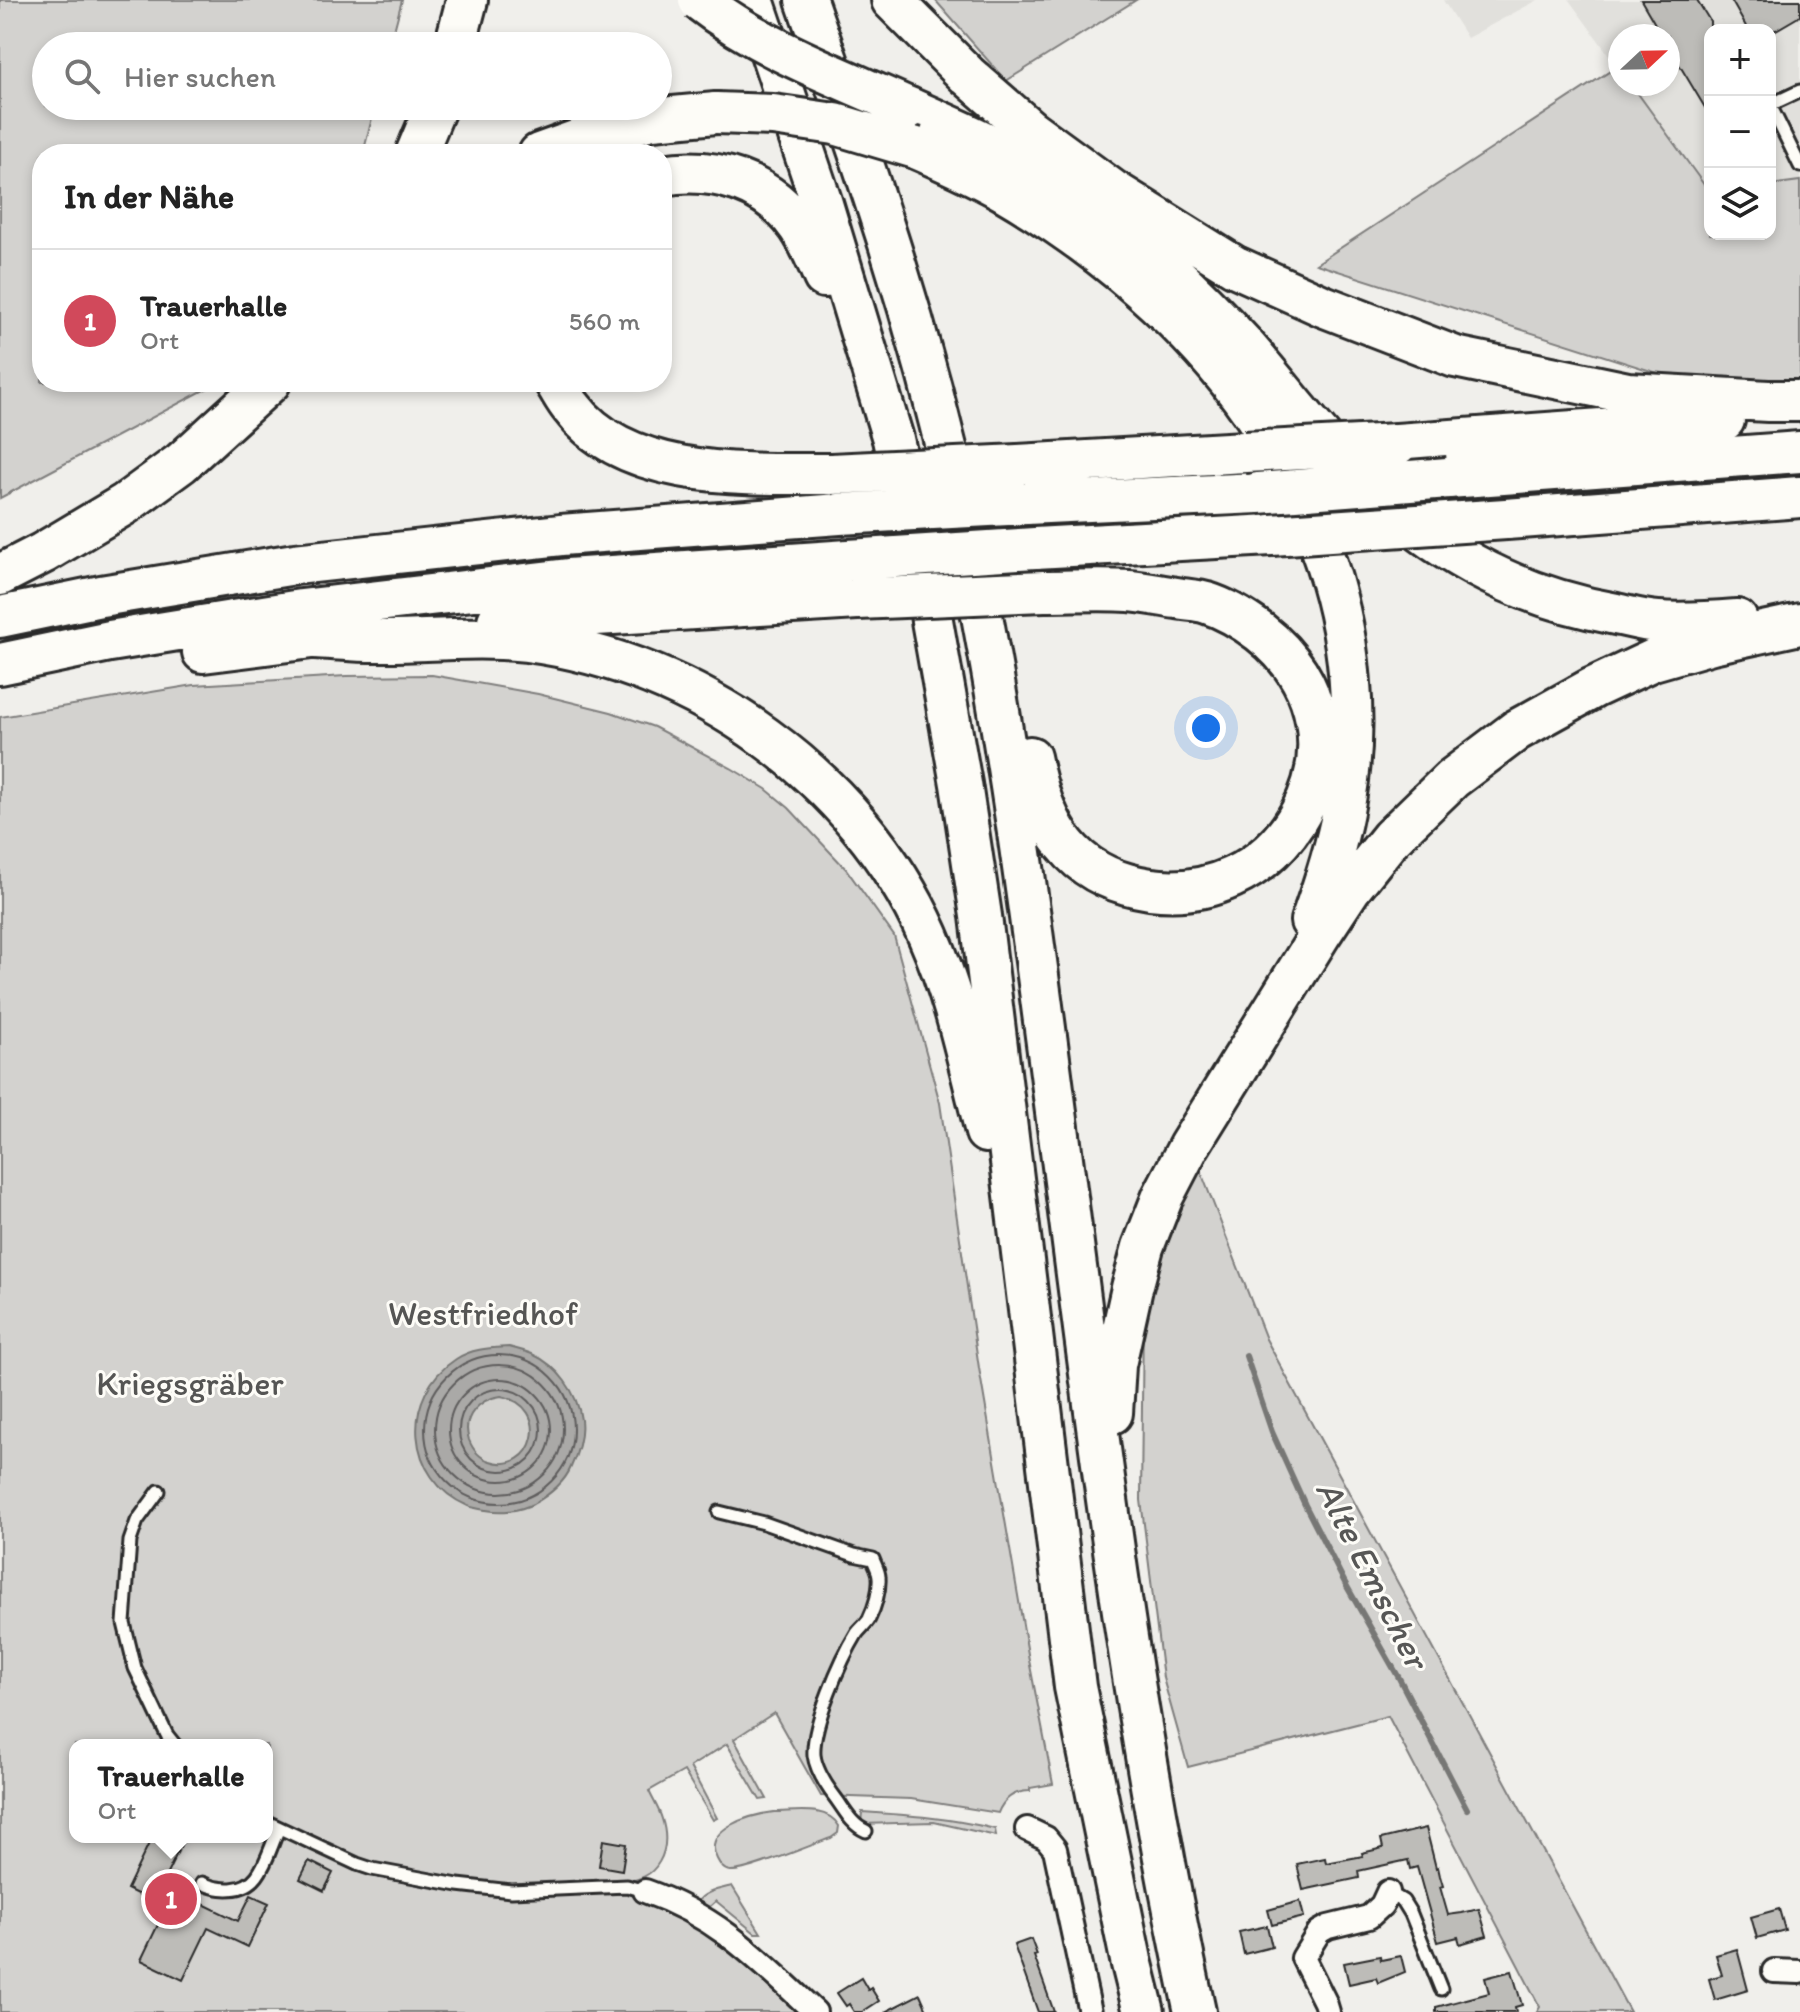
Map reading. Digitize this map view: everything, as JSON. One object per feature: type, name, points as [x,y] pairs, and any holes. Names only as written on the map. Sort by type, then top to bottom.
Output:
[{"type":"highway","points":[[459,32],[467,0]]},
{"type":"highway","points":[[699,0],[726,21],[782,52],[1009,154],[1041,172],[1113,222],[1223,323],[1352,471],[1438,545],[1483,572],[1535,594],[1657,622],[1800,617]]},
{"type":"highway","points":[[753,0],[822,204],[893,439],[930,609],[981,916],[1075,1687],[1144,2012]]},
{"type":"highway","points":[[806,0],[883,222],[914,326],[972,560],[1011,780],[1107,1501],[1139,1714],[1195,2012]]},
{"type":"highway","points":[[892,0],[967,75],[1030,130],[1112,190],[1234,266],[1323,306],[1455,357],[1628,393],[1800,401]]},
{"type":"highway","points":[[672,117],[716,113],[773,115],[835,124],[916,148],[977,176],[1085,244],[1146,294],[1179,325],[1234,387],[1265,430],[1299,494],[1326,565],[1344,630],[1351,696],[1350,753],[1344,808],[1330,865],[1287,988]]},
{"type":"highway","points":[[420,144],[430,120]]},
{"type":"highway","points":[[567,144],[648,120]]},
{"type":"highway","points":[[672,173],[701,173],[740,181],[774,200],[787,212],[810,245],[893,439]]},
{"type":"highway","points":[[226,421],[250,392]]},
{"type":"highway","points":[[0,575],[125,504],[181,463],[259,392]]},
{"type":"highway","points":[[561,392],[573,410],[601,436],[633,454],[681,467],[749,474],[831,474],[1397,444],[1800,415]]},
{"type":"highway","points":[[0,617],[101,596],[295,564],[561,535],[839,514],[1258,493],[1800,452]]},
{"type":"highway","points":[[11,662],[110,641],[301,610],[568,579],[1271,535],[1800,497]]},
{"type":"highway","points":[[11,662],[92,670],[193,653],[373,630],[857,599],[1044,591],[1130,591],[1207,603],[1245,620],[1272,641],[1301,678],[1317,722],[1318,749],[1310,792],[1284,838],[1258,863],[1240,875],[1185,890],[1145,889],[1107,877],[1071,852],[1044,811],[1033,774],[1000,605],[972,560]]},
{"type":"highway","points":[[1107,1501],[1115,1365],[1143,1247],[1163,1196],[1189,1146],[1350,889],[1391,838],[1452,779],[1517,730],[1593,688],[1653,660],[1712,643],[1800,624]]},
{"type":"highway","points":[[315,638],[377,641],[498,638],[561,647],[607,660],[688,690],[721,708],[775,745],[822,785],[860,827],[898,878],[927,933],[947,982],[1030,1315]]},
{"type":"street","points":[[1027,1829],[1046,1838],[1055,1849],[1090,2012]]},
{"type":"street","points":[[645,1891],[670,1900],[744,1945],[815,2012]]},
{"type":"street","points":[[1328,2012],[1303,1958],[1319,1932],[1369,1917],[1382,1905],[1388,1892]]},
{"type":"street","points":[[1774,1971],[1800,1972]]},
{"type":"lane","points":[[1800,91],[1770,105],[1800,166]]},
{"type":"lane","points":[[159,1491],[137,1521],[130,1541],[124,1623],[135,1668],[170,1739]]},
{"type":"lane","points":[[719,1512],[764,1523],[873,1559],[880,1574],[877,1598],[869,1619],[847,1653],[820,1715],[814,1755],[830,1791],[859,1828],[866,1831]]},
{"type":"lane","points":[[273,1825],[372,1869],[458,1885],[511,1891],[627,1886],[645,1891]]},
{"type":"lane","points":[[273,1841],[279,1828]]},
{"type":"lane","points":[[202,1883],[215,1889],[229,1889],[250,1882],[258,1875],[272,1843]]},
{"type":"lane","points":[[1388,1892],[1403,1901],[1411,1914],[1441,1989]]},
{"type":"shaded area","points":[[1443,0],[1538,0],[1467,38]]},
{"type":"shaded area","points":[[1569,0],[1800,0],[1800,181],[1776,184],[1776,24],[1704,24],[1704,186],[1639,96],[1680,96],[1680,24],[1608,24],[1608,54]]},
{"type":"green space","points":[[0,0],[402,0],[394,32],[32,32],[32,120],[372,120],[366,144],[32,144],[32,392],[200,392],[0,498]]},
{"type":"green space","points":[[935,0],[1136,0],[1006,81]]},
{"type":"green space","points":[[1608,73],[1608,96],[1640,96],[1704,185],[1704,240],[1776,240],[1776,184],[1800,181],[1800,384],[1698,386],[1316,264]]},
{"type":"green space","name":"Westfriedhof","points":[[432,675],[538,694],[611,712],[654,727],[766,789],[789,808],[846,869],[894,936],[940,1103],[979,1368],[1053,1784],[1015,1794],[1003,1803],[998,1813],[911,1799],[821,1796],[774,1713],[734,1739],[767,1799],[760,1800],[727,1744],[690,1767],[717,1818],[713,1820],[684,1771],[649,1791],[665,1831],[659,1862],[645,1876],[635,1880],[598,1879],[592,1894],[623,1892],[656,1899],[688,1914],[808,2012],[0,2012],[0,717],[194,685],[346,676]]},
{"type":"green space","points":[[1194,1154],[1266,1339],[1630,2012],[1537,2012],[1540,2007],[1388,1716],[1188,1767],[1163,1678],[1141,1500],[1143,1312]]},
{"type":"green space","points":[[774,1812],[819,1812],[834,1819],[839,1826],[838,1833],[750,1868],[725,1870],[714,1848],[722,1831],[742,1820]]},
{"type":"green space","points":[[862,1812],[962,1822],[995,1829],[996,1836],[934,1822],[861,1824]]},
{"type":"green space","points":[[732,1886],[761,1933],[755,1933],[716,1901],[706,1910],[697,1903],[707,1894]]},
{"type":"water","points":[[509,1347],[541,1359],[565,1381],[579,1410],[581,1438],[568,1473],[545,1497],[516,1510],[470,1507],[447,1493],[432,1477],[422,1457],[417,1436],[419,1414],[425,1393],[438,1375],[456,1359],[482,1349]],"holes":[[[501,1396],[518,1403],[528,1413],[532,1425],[532,1438],[527,1450],[518,1459],[505,1463],[483,1458],[469,1440],[470,1416],[480,1405],[493,1398]]]},
{"type":"building","points":[[1641,0],[1697,0],[1710,21],[1710,24],[1704,24],[1704,106],[1680,66],[1680,24],[1655,24]]},
{"type":"building","points":[[1731,0],[1800,0],[1800,16],[1776,30],[1776,24],[1745,24]]},
{"type":"building","points":[[1426,1828],[1448,1915],[1479,1909],[1487,1936],[1460,1944],[1458,1937],[1438,1942],[1417,1867],[1410,1869],[1408,1860],[1358,1871],[1359,1878],[1303,1890],[1297,1864],[1325,1858],[1326,1863],[1363,1856],[1362,1853],[1383,1848],[1381,1839]]},
{"type":"building","points":[[603,1840],[626,1844],[622,1870],[599,1866]]},
{"type":"building","points":[[149,1843],[182,1843],[162,1884],[238,1921],[251,1895],[269,1903],[248,1947],[208,1928],[183,1980],[141,1960],[166,1908],[127,1889]]},
{"type":"building","points":[[309,1861],[333,1873],[324,1891],[300,1879]]},
{"type":"building","points":[[1300,1901],[1304,1917],[1272,1925],[1268,1910]]},
{"type":"building","points":[[1779,1909],[1785,1930],[1757,1938],[1751,1917]]},
{"type":"building","points":[[1267,1926],[1272,1947],[1244,1954],[1239,1932]]},
{"type":"building","points":[[1031,1939],[1054,2012],[1038,2012],[1014,1945]]},
{"type":"building","points":[[1737,1949],[1748,1990],[1715,2000],[1709,1979],[1722,1975],[1716,1955]]},
{"type":"building","points":[[1380,1956],[1381,1960],[1401,1956],[1405,1972],[1378,1983],[1376,1978],[1349,1984],[1344,1963]]},
{"type":"building","points":[[1512,1971],[1522,2005],[1515,2007],[1516,2012],[1436,2012],[1436,2007],[1489,1993],[1485,1978]]},
{"type":"building","points":[[861,1978],[879,2001],[862,2012],[854,2012],[837,1993]]},
{"type":"building","points":[[920,1994],[928,2012],[885,2012]]},
{"type":"waterway","name":"Alte Emscher","points":[[1246,1356],[1272,1432],[1305,1505],[1467,1809]]},
{"type":"place","name":"Trauerhalle","points":[[171,1899]]},
{"type":"park label","name":"Kriegsgräber","points":[[190,1383]]}]
